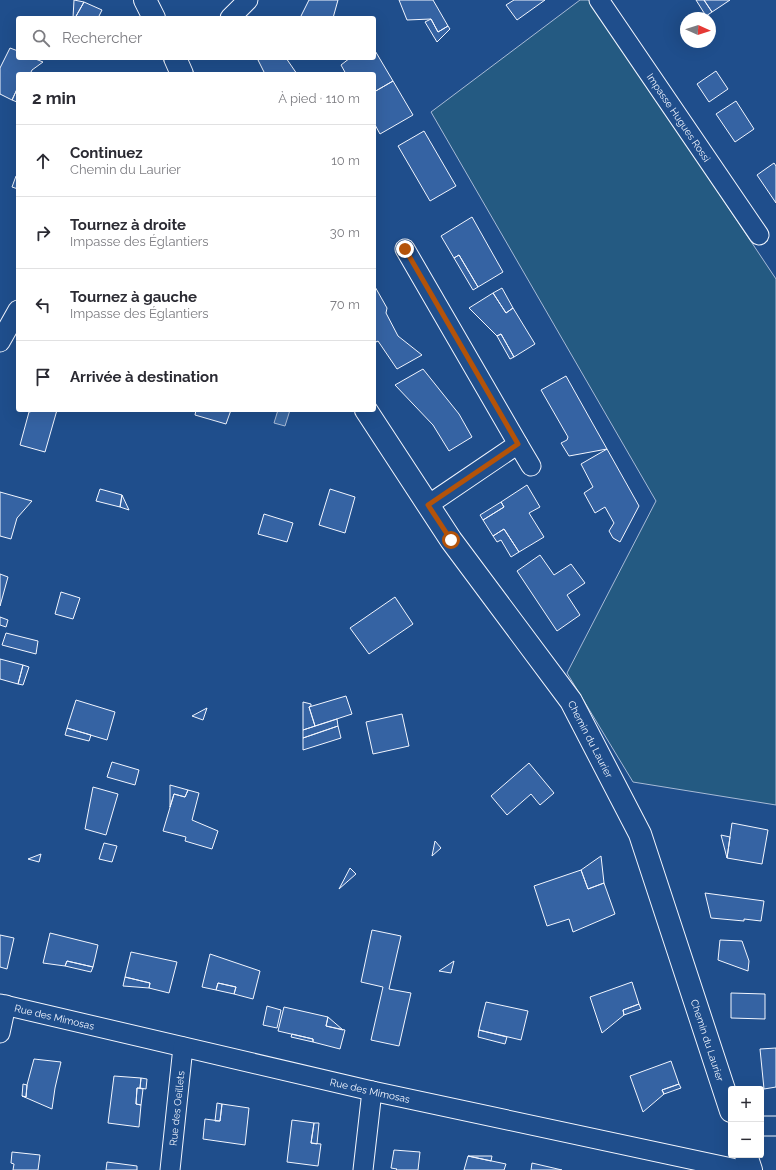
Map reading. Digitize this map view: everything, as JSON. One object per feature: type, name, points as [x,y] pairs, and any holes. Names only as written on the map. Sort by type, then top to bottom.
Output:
[{"type":"street","points":[[144,0],[153,16]]},
{"type":"street","points":[[232,16],[248,0]]},
{"type":"street","name":"Impasse Hugues Rossi","points":[[600,0],[759,235]]},
{"type":"street","points":[[405,249],[531,466]]},
{"type":"street","points":[[0,342],[16,314]]},
{"type":"street","name":"Chemin du Laurier","points":[[367,412],[451,540],[571,701],[640,834],[728,1102]]},
{"type":"street","points":[[428,505],[518,444]]},
{"type":"street","points":[[0,1033],[3,1004]]},
{"type":"street","name":"Rue des Mimosas","points":[[3,1004],[372,1091],[741,1170]]},
{"type":"street","name":"Rue des Oeillets","points":[[170,1170],[183,1046]]},
{"type":"street","points":[[363,1170],[372,1091]]},
{"type":"street","points":[[764,1126],[776,1126]]},
{"type":"street","points":[[747,1158],[751,1170]]},
{"type":"shaded area","points":[[580,0],[590,0],[776,279],[776,805],[633,782],[567,673],[656,501],[431,112]]},
{"type":"shaded area","points":[[277,412],[289,412],[285,426],[274,423]]},
{"type":"building","points":[[74,0],[84,2],[76,16],[73,16]]},
{"type":"building","points":[[309,0],[338,0],[334,16],[301,16]]},
{"type":"building","points":[[399,0],[433,0],[448,26],[438,32],[431,19],[407,20]]},
{"type":"building","points":[[514,0],[545,0],[517,20],[506,5]]},
{"type":"building","points":[[696,0],[704,0],[712,12],[704,12]]},
{"type":"building","points":[[704,0],[730,0],[712,12]]},
{"type":"building","points":[[84,2],[102,10],[99,16],[76,16]]},
{"type":"building","points":[[431,19],[438,32],[448,26],[450,29],[437,42],[425,22]]},
{"type":"building","points":[[10,48],[16,50],[16,60],[38,60],[43,62],[31,72],[16,72],[16,91],[12,100],[0,94],[0,68]]},
{"type":"building","points":[[376,52],[393,81],[376,91],[376,72],[345,72],[341,65],[347,60],[376,60]]},
{"type":"building","points":[[258,60],[287,60],[296,72],[264,72]]},
{"type":"building","points":[[716,71],[728,89],[709,102],[697,84]]},
{"type":"building","points":[[393,81],[413,115],[380,134],[376,127],[376,91]]},
{"type":"building","points":[[16,91],[16,102],[12,100]]},
{"type":"building","points":[[736,101],[754,129],[735,142],[716,114]]},
{"type":"building","points":[[424,131],[456,186],[430,201],[398,146]]},
{"type":"building","points":[[774,163],[776,166],[776,203],[757,175]]},
{"type":"building","points":[[16,176],[16,188],[12,187]]},
{"type":"building","points":[[472,217],[503,272],[478,287],[459,255],[454,258],[441,236]]},
{"type":"building","points":[[459,255],[478,287],[473,290],[454,258]]},
{"type":"building","points":[[502,288],[513,308],[506,313],[493,293]]},
{"type":"building","points":[[376,289],[387,308],[386,313],[398,336],[422,355],[397,369],[378,341],[376,342]]},
{"type":"building","points":[[493,293],[506,313],[513,308],[535,344],[514,357],[501,334],[497,336],[469,308]]},
{"type":"building","points":[[501,334],[514,357],[510,359],[497,336]]},
{"type":"building","points":[[423,369],[459,414],[472,437],[449,451],[433,425],[395,385]]},
{"type":"building","points":[[566,376],[607,449],[569,456],[561,443],[567,440],[568,437],[541,390]]},
{"type":"building","points":[[29,412],[56,412],[45,452],[20,445]]},
{"type":"building","points":[[196,412],[230,412],[226,424],[195,415]]},
{"type":"building","points":[[607,449],[639,506],[620,542],[613,538],[609,531],[614,523],[605,507],[595,513],[584,493],[593,487],[581,464]]},
{"type":"building","points":[[527,485],[540,507],[529,513],[544,537],[519,552],[504,529],[493,536],[483,520],[504,507],[501,502]]},
{"type":"building","points":[[100,489],[122,495],[120,507],[96,501]]},
{"type":"building","points":[[330,489],[355,497],[345,533],[319,525]]},
{"type":"building","points":[[0,492],[32,501],[17,518],[11,539],[0,536]]},
{"type":"building","points":[[122,495],[129,510],[120,507]]},
{"type":"building","points":[[501,502],[504,507],[483,520],[480,515]]},
{"type":"building","points":[[264,514],[293,523],[287,542],[258,534]]},
{"type":"building","points":[[504,529],[519,552],[511,557],[501,540],[497,542],[493,536]]},
{"type":"building","points":[[540,555],[554,575],[571,564],[585,583],[567,595],[580,615],[557,631],[517,571]]},
{"type":"building","points":[[0,574],[8,577],[0,606]]},
{"type":"building","points":[[61,592],[80,598],[73,619],[55,614]]},
{"type":"building","points":[[395,597],[413,624],[369,654],[350,628]]},
{"type":"building","points":[[0,617],[8,620],[6,627],[0,625]]},
{"type":"building","points":[[6,633],[38,641],[36,654],[2,645]]},
{"type":"building","points":[[0,659],[23,665],[18,684],[0,679]]},
{"type":"building","points":[[23,665],[29,667],[23,685],[18,684]]},
{"type":"building","points":[[346,696],[352,714],[315,726],[309,707]]},
{"type":"building","points":[[76,700],[115,712],[107,740],[67,728]]},
{"type":"building","points":[[303,702],[311,704],[309,707],[315,726],[303,730]]},
{"type":"building","points":[[207,708],[203,720],[192,716]]},
{"type":"building","points":[[402,714],[409,746],[373,754],[366,722]]},
{"type":"building","points":[[337,719],[338,726],[303,738],[303,730]]},
{"type":"building","points":[[338,726],[341,738],[303,750],[303,738]]},
{"type":"building","points":[[67,728],[91,735],[89,741],[65,735]]},
{"type":"building","points":[[112,762],[139,770],[135,785],[107,777]]},
{"type":"building","points":[[529,763],[554,793],[540,805],[531,794],[507,815],[491,796]]},
{"type":"building","points":[[170,785],[188,790],[185,797],[174,794],[170,807]]},
{"type":"building","points":[[93,787],[118,794],[106,835],[85,829]]},
{"type":"building","points":[[188,790],[199,793],[192,820],[218,831],[212,849],[185,841],[186,837],[163,831],[174,794],[185,797]]},
{"type":"building","points":[[732,823],[768,830],[762,864],[727,858]]},
{"type":"building","points":[[721,835],[730,837],[727,858]]},
{"type":"building","points":[[435,841],[441,848],[432,856]]},
{"type":"building","points":[[104,843],[117,846],[112,862],[99,859]]},
{"type":"building","points":[[41,854],[39,862],[28,859]]},
{"type":"building","points":[[601,856],[604,883],[588,889],[581,870]]},
{"type":"building","points":[[350,868],[356,874],[339,889]]},
{"type":"building","points":[[581,870],[588,889],[604,883],[615,914],[573,932],[569,919],[547,926],[534,886]]},
{"type":"building","points":[[705,893],[764,901],[761,921],[711,918]]},
{"type":"building","points":[[372,930],[401,936],[389,989],[411,993],[399,1046],[371,1040],[383,987],[361,982]]},
{"type":"building","points":[[50,933],[98,945],[93,967],[67,961],[65,966],[43,963]]},
{"type":"building","points":[[0,935],[14,938],[7,969],[0,967]]},
{"type":"building","points":[[720,940],[742,941],[749,961],[748,971],[718,960]]},
{"type":"building","points":[[131,952],[177,962],[169,993],[149,988],[150,983],[125,977]]},
{"type":"building","points":[[210,954],[260,971],[253,999],[234,994],[236,987],[218,983],[216,990],[202,987]]},
{"type":"building","points":[[67,961],[93,967],[91,972],[65,966]]},
{"type":"building","points":[[454,961],[451,973],[439,971]]},
{"type":"building","points":[[125,977],[150,983],[149,988],[123,986]]},
{"type":"building","points":[[632,982],[639,1004],[623,1010],[624,1015],[602,1033],[590,997]]},
{"type":"building","points":[[218,983],[236,987],[234,994],[216,990]]},
{"type":"building","points":[[731,993],[765,994],[765,1019],[731,1018]]},
{"type":"building","points":[[486,1002],[528,1011],[521,1040],[479,1030]]},
{"type":"building","points":[[639,1004],[641,1009],[624,1015],[623,1010]]},
{"type":"building","points":[[267,1006],[281,1010],[277,1028],[263,1025]]},
{"type":"building","points":[[284,1007],[328,1017],[326,1026],[345,1030],[340,1049],[313,1042],[313,1039],[278,1031]]},
{"type":"building","points":[[328,1017],[343,1030],[326,1026]]},
{"type":"building","points":[[479,1030],[507,1037],[505,1044],[478,1037]]},
{"type":"building","points":[[292,1034],[313,1039],[313,1042],[291,1037]]},
{"type":"building","points":[[776,1048],[776,1087],[764,1089],[760,1049]]},
{"type":"building","points":[[34,1059],[61,1062],[52,1109],[22,1096],[26,1097],[27,1085]]},
{"type":"building","points":[[671,1061],[679,1084],[662,1090],[664,1094],[643,1112],[630,1076]]},
{"type":"building","points":[[114,1076],[141,1078],[140,1088],[137,1088],[136,1104],[141,1105],[139,1127],[108,1123]]},
{"type":"building","points":[[141,1078],[147,1079],[146,1089],[140,1088]]},
{"type":"building","points":[[23,1084],[27,1085],[26,1097],[22,1096]]},
{"type":"building","points":[[679,1084],[681,1088],[664,1094],[662,1090]]},
{"type":"building","points":[[137,1088],[143,1089],[141,1105],[136,1104]]},
{"type":"building","points":[[217,1103],[222,1104],[220,1121],[215,1121]]},
{"type":"building","points":[[222,1104],[249,1108],[245,1145],[203,1139],[205,1119],[220,1121]]},
{"type":"building","points":[[292,1120],[314,1123],[311,1143],[321,1144],[318,1166],[287,1162]]},
{"type":"building","points":[[314,1123],[319,1123],[317,1144],[311,1143]]},
{"type":"building","points":[[394,1150],[420,1152],[418,1170],[396,1170],[397,1169],[391,1168]]},
{"type":"building","points":[[12,1152],[40,1155],[38,1170],[13,1170],[14,1164],[11,1163]]},
{"type":"building","points":[[468,1156],[492,1156],[491,1161]]},
{"type":"building","points":[[468,1156],[506,1164],[504,1170],[464,1170]]},
{"type":"building","points":[[107,1162],[137,1166],[137,1170],[106,1170]]},
{"type":"building","points":[[532,1163],[562,1170],[531,1170]]},
{"type":"route","points":[[405,249],[518,444],[428,505],[451,540]]}]
